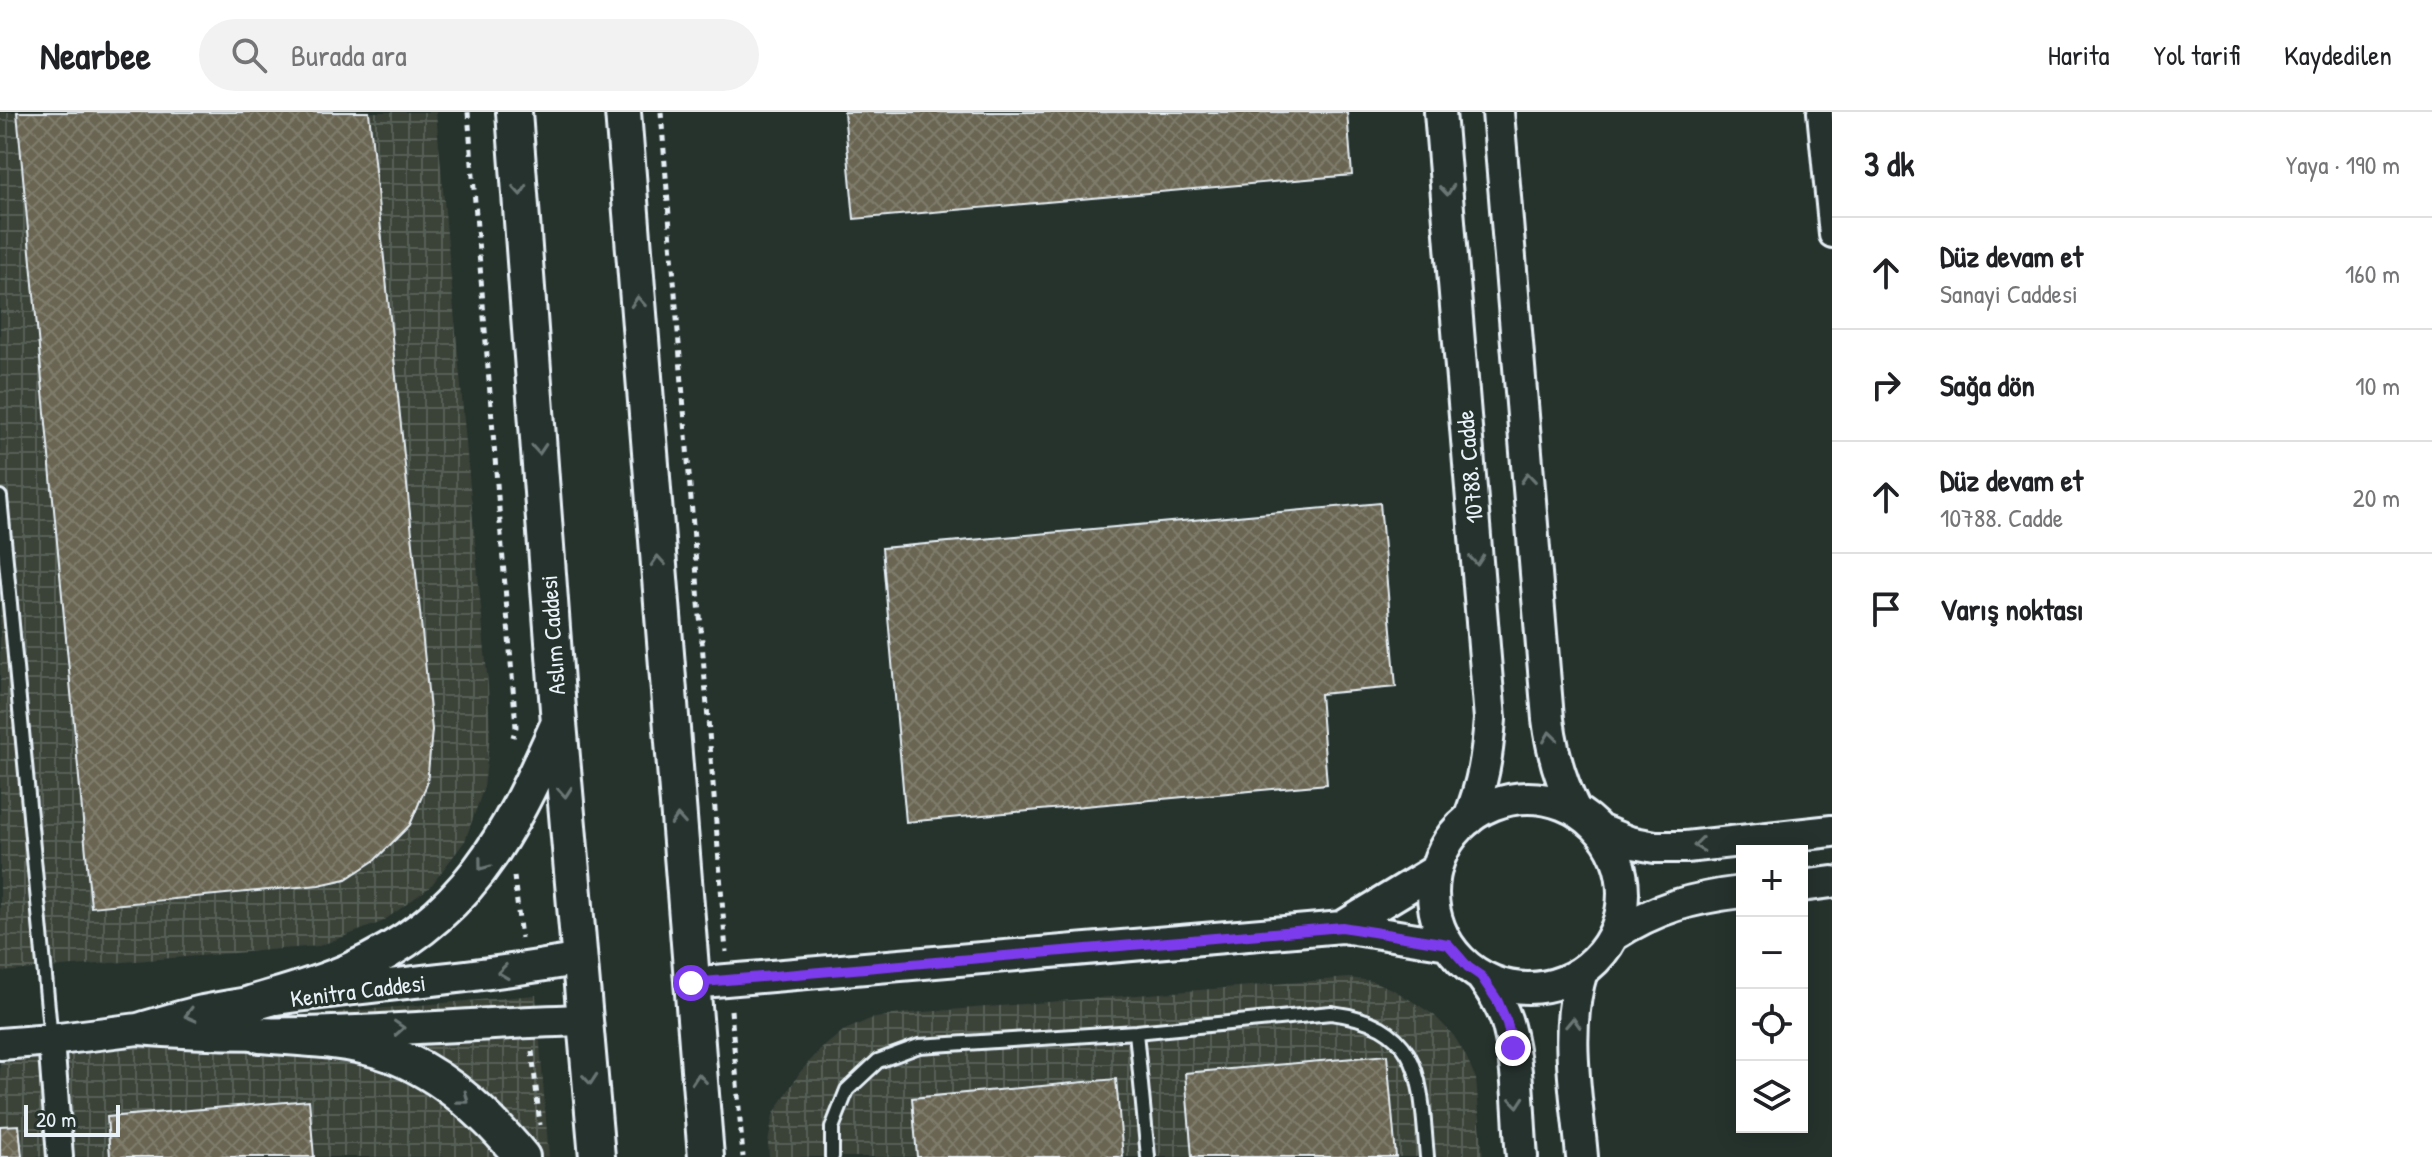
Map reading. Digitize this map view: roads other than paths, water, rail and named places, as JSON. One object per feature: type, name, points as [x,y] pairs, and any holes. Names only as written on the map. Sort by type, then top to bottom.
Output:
[{"type":"main road","name":"Aslım Caddesi","points":[[514,112],[559,723],[597,1157]]},
{"type":"main road","points":[[623,112],[706,1157]]},
{"type":"main road","points":[[255,1019],[423,930],[458,897],[504,835],[525,798],[559,723]]},
{"type":"main road","points":[[255,1019],[371,1048],[410,1064],[448,1087],[531,1148]]},
{"type":"street","name":"10788. Cadde","points":[[1440,112],[1490,719],[1481,789],[1469,819]]},
{"type":"street","points":[[1498,112],[1548,719],[1561,782],[1575,810]]},
{"type":"street","points":[[1820,112],[1832,235]]},
{"type":"street","points":[[1512,799],[1544,800],[1575,810],[1599,830],[1616,857],[1624,888],[1620,920],[1614,935],[1595,961],[1555,984],[1510,986],[1481,976],[1468,967],[1448,944],[1436,916],[1436,870],[1448,842],[1469,819],[1489,807],[1512,799]]},
{"type":"street","points":[[1599,830],[1629,842],[1655,847],[1686,847],[1832,831]]},
{"type":"street","points":[[1342,927],[1436,870]]},
{"type":"street","points":[[1808,885],[1832,882]]},
{"type":"street","points":[[1614,935],[1667,906],[1736,893]]},
{"type":"street","points":[[691,983],[1342,927],[1448,944]]},
{"type":"street","name":"Kenitra Caddesi","points":[[0,1044],[138,1029],[198,1035],[255,1019],[580,959]]},
{"type":"street","points":[[1582,971],[1575,994],[1572,1039],[1582,1157]]},
{"type":"street","points":[[1481,976],[1497,1000],[1513,1048],[1522,1157]]},
{"type":"street","name":"Kenitra Caddesi","points":[[255,1019],[585,1020]]},
{"type":"street","points":[[51,1040],[60,1157]]},
{"type":"lane","points":[[0,497],[51,1040]]},
{"type":"lane","points":[[832,1157],[832,1128],[847,1090],[878,1061],[919,1046],[1136,1032],[1331,1013],[1359,1017],[1383,1028],[1402,1045],[1414,1066],[1421,1090],[1427,1157]]},
{"type":"lane","points":[[1136,1032],[1148,1157]]}]
